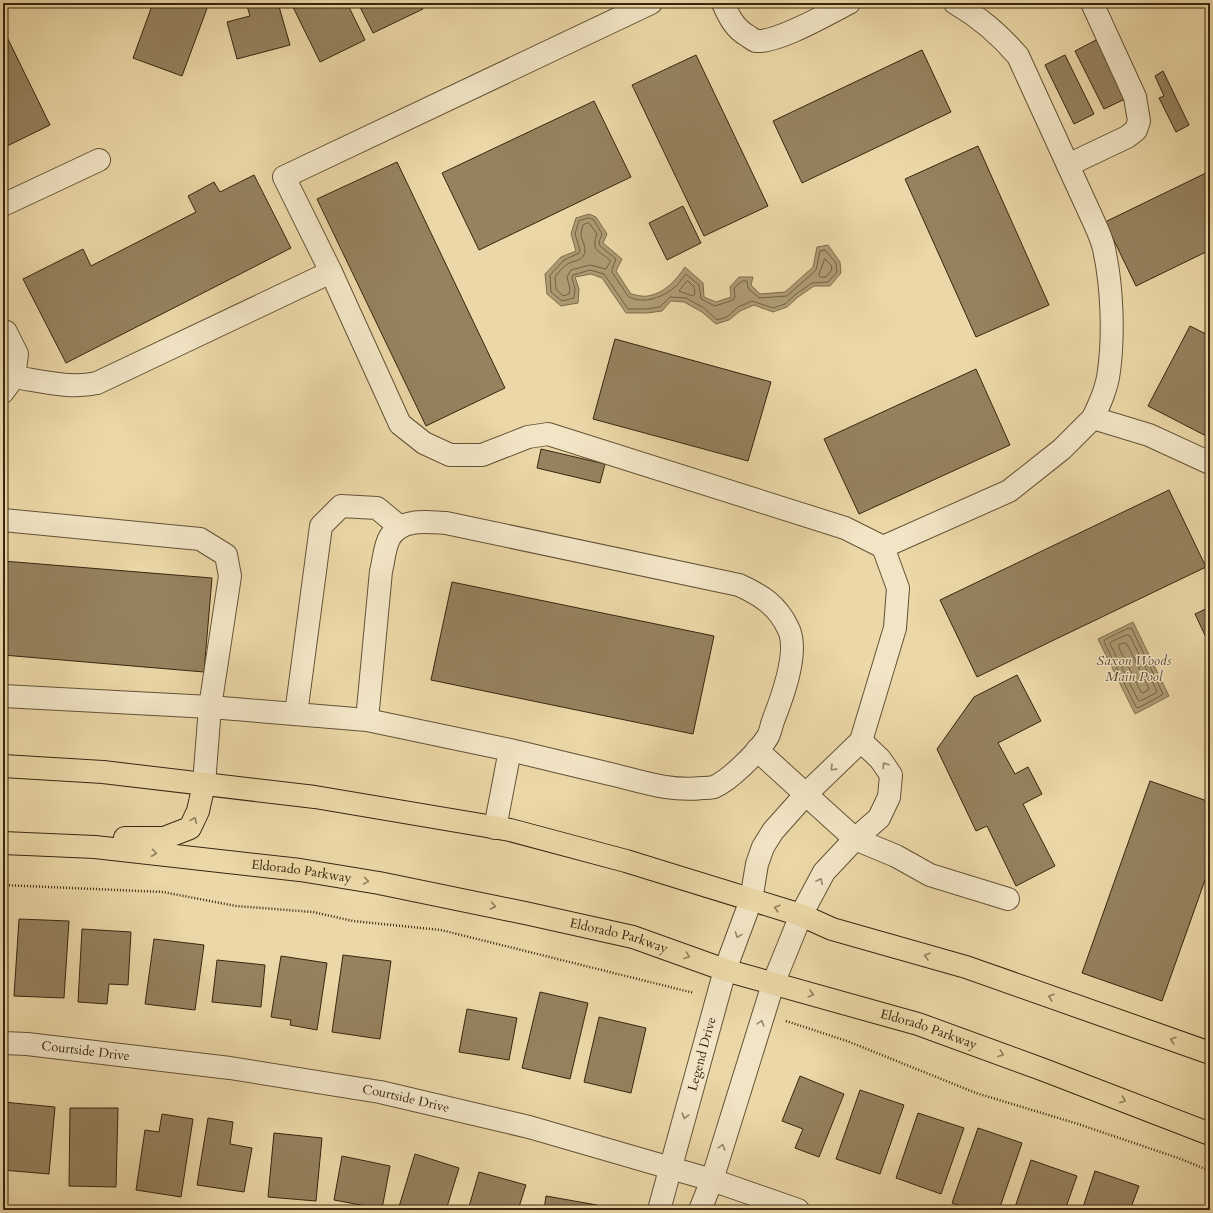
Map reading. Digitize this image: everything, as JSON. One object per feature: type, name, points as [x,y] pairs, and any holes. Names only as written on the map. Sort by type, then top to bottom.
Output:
[{"type":"main road","points":[[3,766],[103,772],[315,797],[510,830],[626,861],[801,916],[832,929],[966,967],[1210,1053]]},
{"type":"main road","points":[[6,843],[35,834],[75,833],[138,839],[164,838],[190,828],[198,811],[204,784]]},
{"type":"main road","name":"Eldorado Parkway","points":[[6,843],[95,847],[300,870],[379,883],[525,912],[633,937],[724,970],[918,1024],[1044,1070],[1210,1134]]},
{"type":"street","points":[[651,3],[284,177],[331,272],[400,424],[424,444],[450,455],[482,455],[528,437],[548,434],[845,528],[883,547],[898,588],[895,628],[861,741],[880,759],[891,776],[889,797],[879,818],[855,839],[824,872],[801,916],[773,984],[712,1180],[700,1210]]},
{"type":"street","points":[[723,3],[730,18],[740,32],[755,41],[771,39],[794,30],[849,3]]},
{"type":"street","points":[[883,547],[1009,491],[1062,449],[1093,418],[1103,397],[1109,372],[1112,332],[1111,298],[1104,248],[1093,220],[1018,56],[1004,40],[982,20],[955,3]]},
{"type":"street","points":[[1068,165],[1127,137],[1136,130],[1139,121],[1135,97],[1092,3]]},
{"type":"street","points":[[3,205],[99,160]]},
{"type":"street","points":[[3,330],[6,332],[17,354],[9,384],[86,386],[97,383],[331,272]]},
{"type":"street","points":[[1093,418],[1149,435],[1210,463]]},
{"type":"street","points":[[296,714],[321,526],[341,506],[377,508],[400,527]]},
{"type":"street","points":[[3,520],[200,539],[226,555],[230,576],[210,707],[204,784]]},
{"type":"street","points":[[3,696],[210,707],[368,720],[510,750],[654,785],[682,790],[713,787],[729,778],[768,737],[783,695],[790,666],[791,640],[789,629],[781,615],[769,601],[739,585],[446,523],[416,522],[400,527],[390,537],[386,549],[381,571],[368,720]]},
{"type":"street","name":"Legend Drive","points":[[659,1210],[724,970],[751,900],[757,864],[763,847],[773,831],[806,794],[861,741]]},
{"type":"street","points":[[495,828],[510,750]]},
{"type":"street","points":[[757,750],[855,839],[896,856],[930,875],[1008,899]]},
{"type":"street","name":"Courtside Drive","points":[[3,1043],[27,1044],[230,1068],[380,1092],[528,1127],[712,1180],[798,1210]]},
{"type":"path","points":[[3,885],[163,892],[236,906],[313,912],[353,921],[441,930],[717,999]]},
{"type":"path","points":[[764,1014],[847,1041],[976,1093],[1078,1124],[1181,1159],[1210,1171]]},
{"type":"water","points":[[589,214],[596,217],[607,234],[603,243],[622,259],[616,271],[631,294],[646,296],[660,292],[678,277],[685,267],[703,283],[704,297],[716,302],[731,297],[730,287],[739,277],[753,277],[751,285],[760,294],[785,292],[813,267],[817,247],[828,245],[840,262],[841,273],[830,286],[814,286],[787,307],[773,312],[754,305],[740,311],[729,320],[716,324],[702,312],[684,302],[671,301],[662,311],[626,313],[602,278],[591,274],[575,277],[579,289],[578,303],[561,306],[547,294],[545,274],[561,257],[576,251],[571,234],[576,218]]},
{"type":"water","name":"Saxon Woods Main Pool","points":[[1133,622],[1169,696],[1135,714],[1098,639]]},
{"type":"building","points":[[153,3],[209,3],[182,76],[133,58]]},
{"type":"building","points":[[260,3],[278,3],[290,45],[237,59],[227,22],[250,16],[247,6]]},
{"type":"building","points":[[291,3],[347,3],[365,40],[320,62]]},
{"type":"building","points":[[358,3],[420,3],[423,9],[373,33]]},
{"type":"building","points":[[3,29],[50,125],[3,148]]},
{"type":"building","points":[[1098,39],[1127,98],[1104,109],[1075,51]]},
{"type":"building","points":[[922,50],[951,112],[802,183],[773,121]]},
{"type":"building","points":[[696,55],[768,206],[704,236],[632,85]]},
{"type":"building","points":[[1065,55],[1094,114],[1074,124],[1045,65]]},
{"type":"building","points":[[1163,71],[1189,125],[1176,132],[1159,98],[1164,96],[1155,76]]},
{"type":"building","points":[[594,101],[631,177],[479,250],[442,173]]},
{"type":"building","points":[[978,146],[1049,305],[976,337],[905,179]]},
{"type":"building","points":[[397,162],[505,388],[426,426],[317,199]]},
{"type":"building","points":[[1210,171],[1210,250],[1136,286],[1105,222]]},
{"type":"building","points":[[254,175],[291,248],[66,363],[23,279],[83,249],[91,266],[196,212],[188,196],[214,182],[220,192]]},
{"type":"building","points":[[683,206],[701,243],[667,260],[649,223]]},
{"type":"building","points":[[1190,326],[1210,336],[1210,438],[1148,406]]},
{"type":"building","points":[[615,339],[771,382],[748,461],[593,419]]},
{"type":"building","points":[[976,369],[1010,445],[859,514],[824,439]]},
{"type":"building","points":[[541,449],[605,464],[600,483],[537,468]]},
{"type":"building","points":[[1169,490],[1206,567],[977,677],[940,600]]},
{"type":"building","points":[[3,561],[212,578],[204,672],[3,655]]},
{"type":"building","points":[[452,582],[714,636],[693,734],[431,680]]},
{"type":"building","points":[[1210,607],[1210,646],[1195,614]]},
{"type":"building","points":[[1017,675],[1041,721],[998,743],[1015,774],[1028,767],[1042,794],[1023,804],[1055,866],[1016,886],[987,826],[976,831],[937,749],[974,697]]},
{"type":"building","points":[[1150,781],[1210,802],[1210,866],[1162,1001],[1082,973]]},
{"type":"building","points":[[19,919],[69,921],[64,998],[14,996]]},
{"type":"building","points":[[82,929],[131,932],[128,985],[109,984],[107,1004],[78,1002]]},
{"type":"building","points":[[154,939],[204,945],[195,1010],[145,1004]]},
{"type":"building","points":[[343,955],[391,961],[380,1039],[332,1032]]},
{"type":"building","points":[[281,956],[327,963],[317,1030],[290,1025],[291,1020],[271,1017]]},
{"type":"building","points":[[217,960],[265,965],[261,1007],[212,1002]]},
{"type":"building","points":[[540,992],[588,1003],[570,1079],[522,1068]]},
{"type":"building","points":[[467,1009],[517,1018],[509,1060],[459,1052]]},
{"type":"building","points":[[599,1017],[646,1028],[631,1093],[584,1082]]},
{"type":"building","points":[[800,1076],[844,1094],[819,1157],[795,1148],[803,1129],[782,1121]]},
{"type":"building","points":[[860,1090],[904,1105],[880,1174],[836,1159]]},
{"type":"building","points":[[3,1102],[55,1107],[49,1174],[3,1170]]},
{"type":"building","points":[[70,1108],[118,1108],[116,1187],[69,1186]]},
{"type":"building","points":[[918,1113],[964,1128],[941,1194],[896,1178]]},
{"type":"building","points":[[162,1114],[193,1119],[181,1197],[136,1190],[145,1130],[159,1132]]},
{"type":"building","points":[[208,1118],[233,1122],[230,1144],[252,1148],[244,1192],[197,1185]]},
{"type":"building","points":[[978,1128],[1022,1143],[999,1210],[973,1210],[952,1203]]},
{"type":"building","points":[[274,1133],[322,1138],[316,1201],[268,1197]]},
{"type":"building","points":[[415,1154],[459,1168],[446,1210],[398,1210]]},
{"type":"building","points":[[342,1156],[390,1166],[382,1209],[334,1200]]},
{"type":"building","points":[[1031,1160],[1077,1176],[1065,1210],[1014,1210]]},
{"type":"building","points":[[1095,1171],[1139,1186],[1130,1210],[1082,1210]]},
{"type":"building","points":[[479,1172],[526,1185],[518,1210],[468,1210]]},
{"type":"building","points":[[546,1196],[597,1205],[596,1210],[544,1210]]}]
